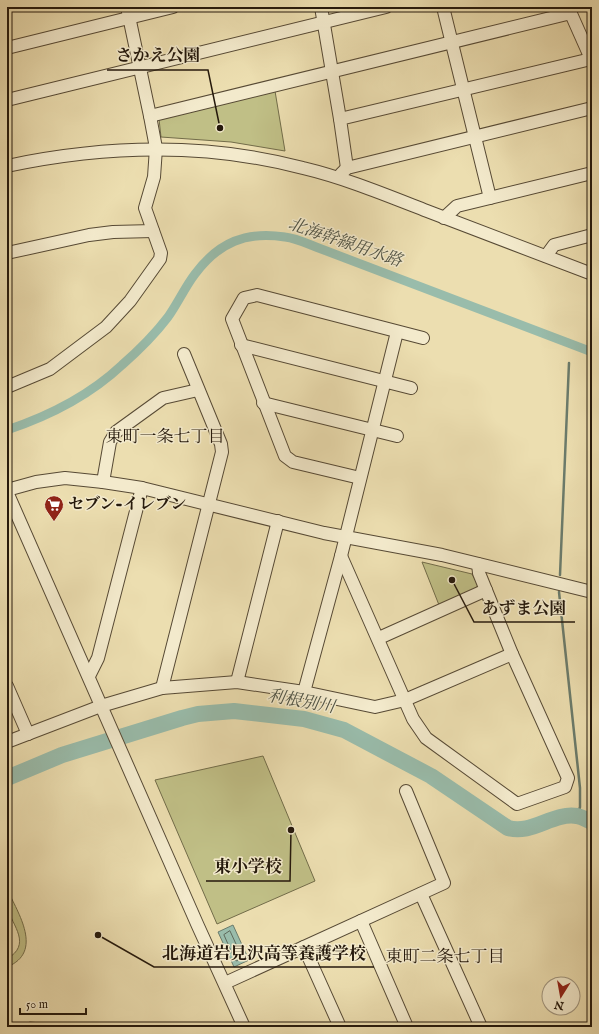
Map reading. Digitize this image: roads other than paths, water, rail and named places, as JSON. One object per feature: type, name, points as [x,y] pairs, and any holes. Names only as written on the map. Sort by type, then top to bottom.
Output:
[{"type":"street","points":[[7,48],[128,12],[173,7]]},
{"type":"street","points":[[321,7],[347,168]]},
{"type":"street","points":[[7,100],[386,7]]},
{"type":"street","points":[[443,7],[490,198]]},
{"type":"street","points":[[150,116],[452,42],[570,10],[591,54],[464,89],[340,119]]},
{"type":"street","points":[[7,387],[50,369],[106,328],[130,301],[160,259],[161,253],[145,208],[154,177],[156,148],[141,68],[128,12]]},
{"type":"street","points":[[338,178],[347,168],[592,108]]},
{"type":"street","points":[[7,166],[82,153],[156,148],[239,155],[302,167],[338,178],[592,274]]},
{"type":"street","points":[[444,218],[457,206],[592,173]]},
{"type":"street","points":[[7,253],[89,234],[153,231]]},
{"type":"street","points":[[546,256],[554,245],[592,235]]},
{"type":"street","points":[[360,478],[293,462],[285,456],[232,319],[244,298],[257,295],[423,338]]},
{"type":"street","points":[[304,692],[341,556],[398,332]]},
{"type":"street","points":[[241,345],[411,388]]},
{"type":"street","points":[[162,688],[222,452],[221,444],[184,354]]},
{"type":"street","points":[[103,482],[110,442],[116,432],[163,398],[198,390]]},
{"type":"street","points":[[263,402],[397,436]]},
{"type":"street","points":[[244,1027],[198,926],[7,491],[36,482],[65,478],[142,488],[345,537],[419,550],[592,592]]},
{"type":"street","points":[[89,676],[98,658],[142,488]]},
{"type":"street","points":[[237,682],[278,521]]},
{"type":"street","points":[[341,556],[406,700],[413,719],[426,738],[517,804],[565,787],[568,778],[512,654],[479,573],[478,564]]},
{"type":"street","points":[[378,638],[486,590]]},
{"type":"street","points":[[7,742],[101,706],[162,688],[237,682],[304,692],[375,707],[406,700],[512,654]]},
{"type":"street","points":[[7,686],[28,734]]},
{"type":"street","points":[[225,983],[444,883],[406,791]]},
{"type":"street","points":[[421,894],[481,1027]]},
{"type":"street","points":[[361,921],[407,1027]]},
{"type":"street","points":[[304,947],[340,1027]]},
{"type":"water","points":[[233,925],[249,960],[234,967],[218,932]]},
{"type":"waterway","name":"北海幹線用水路","points":[[7,430],[68,404],[109,376],[158,330],[172,312],[188,284],[204,263],[214,254],[234,241],[258,236],[293,238],[592,352]]},
{"type":"waterway","points":[[560,575],[569,363]]},
{"type":"waterway","points":[[559,592],[580,788],[580,807],[577,816]]},
{"type":"waterway","name":"利根別川","points":[[7,778],[62,755],[182,718],[198,714],[234,711],[304,719],[344,730],[431,776],[508,828],[526,829],[559,817],[568,816],[579,816],[592,822]]},
{"type":"place","name":"さかえ公園","points":[[220,128]]},
{"type":"place","name":"セブン-イレブン","points":[[54,522]]},
{"type":"place","name":"あずま公園","points":[[452,580]]},
{"type":"place","name":"東小学校","points":[[291,830]]},
{"type":"place","name":"北海道岩見沢高等養護学校","points":[[98,935]]},
{"type":"district","name":"東町一条七丁目","points":[[165,437]]},
{"type":"district","name":"東町二条七丁目","points":[[445,957]]}]
